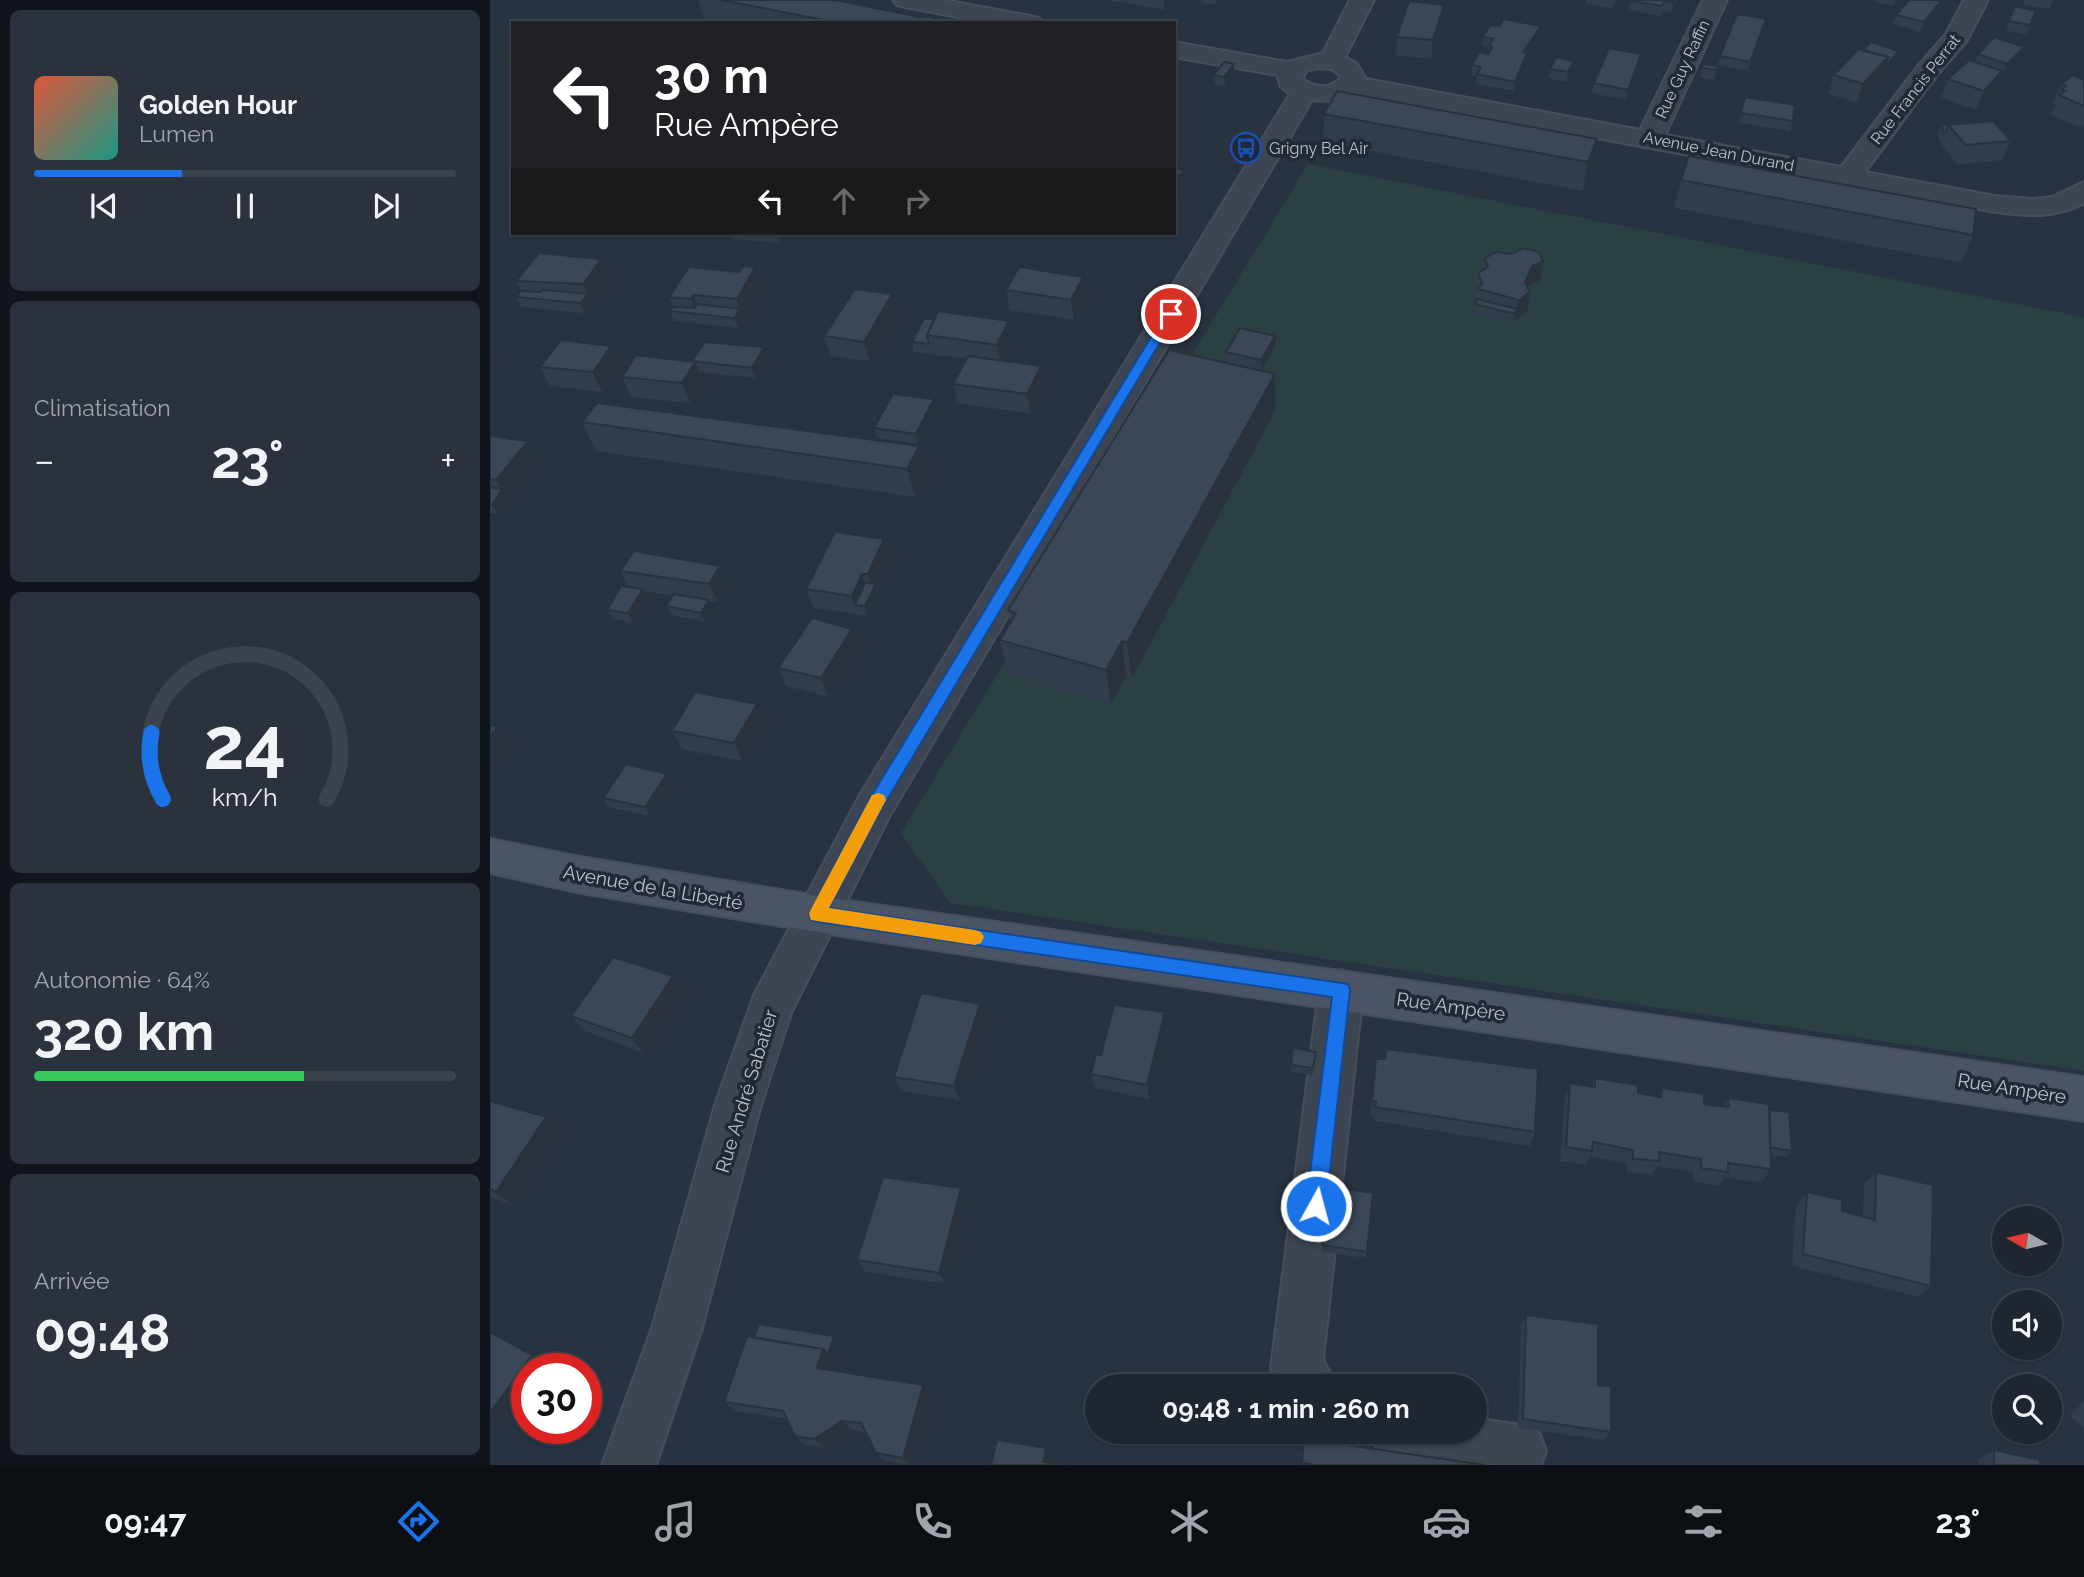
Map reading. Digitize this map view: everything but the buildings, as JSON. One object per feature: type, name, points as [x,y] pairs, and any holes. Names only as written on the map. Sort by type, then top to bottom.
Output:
[{"type":"street","points":[[905,0],[1019,21]]},
{"type":"street","points":[[1331,61],[1362,0]]},
{"type":"street","name":"Rue Guy Raffin","points":[[1650,138],[1715,0]]},
{"type":"street","name":"Rue Francis Perrat","points":[[1848,176],[1927,71],[1957,37],[1976,0]]},
{"type":"street","points":[[1176,50],[1298,81],[1331,93],[1350,84],[1352,73],[1340,63],[1307,61],[1298,81]]},
{"type":"street","name":"Rue André Sabatier","points":[[629,1465],[677,1328],[738,1105],[770,1010],[875,805],[1298,81]]},
{"type":"street","name":"Avenue Jean Durand","points":[[1350,84],[2026,207],[2043,208],[2066,203],[2084,190]]},
{"type":"street","name":"Avenue de la Liberté","points":[[490,856],[581,875],[817,914]]},
{"type":"street","name":"Rue Ampère","points":[[817,914],[2084,1099]]},
{"type":"street","points":[[1302,1374],[1297,1368],[1341,990]]},
{"type":"street","points":[[1475,1444],[1520,1451]]},
{"type":"green space","points":[[1308,164],[2084,317],[2084,1071],[950,903],[901,833]]},
{"type":"slow traffic","points":[[878,800],[817,914],[975,937]]},
{"type":"place","name":"Grigny Bel Air","points":[[1246,148]]},
{"type":"route","points":[[1171,314],[875,805],[817,914],[1341,990],[1316,1206]]}]
